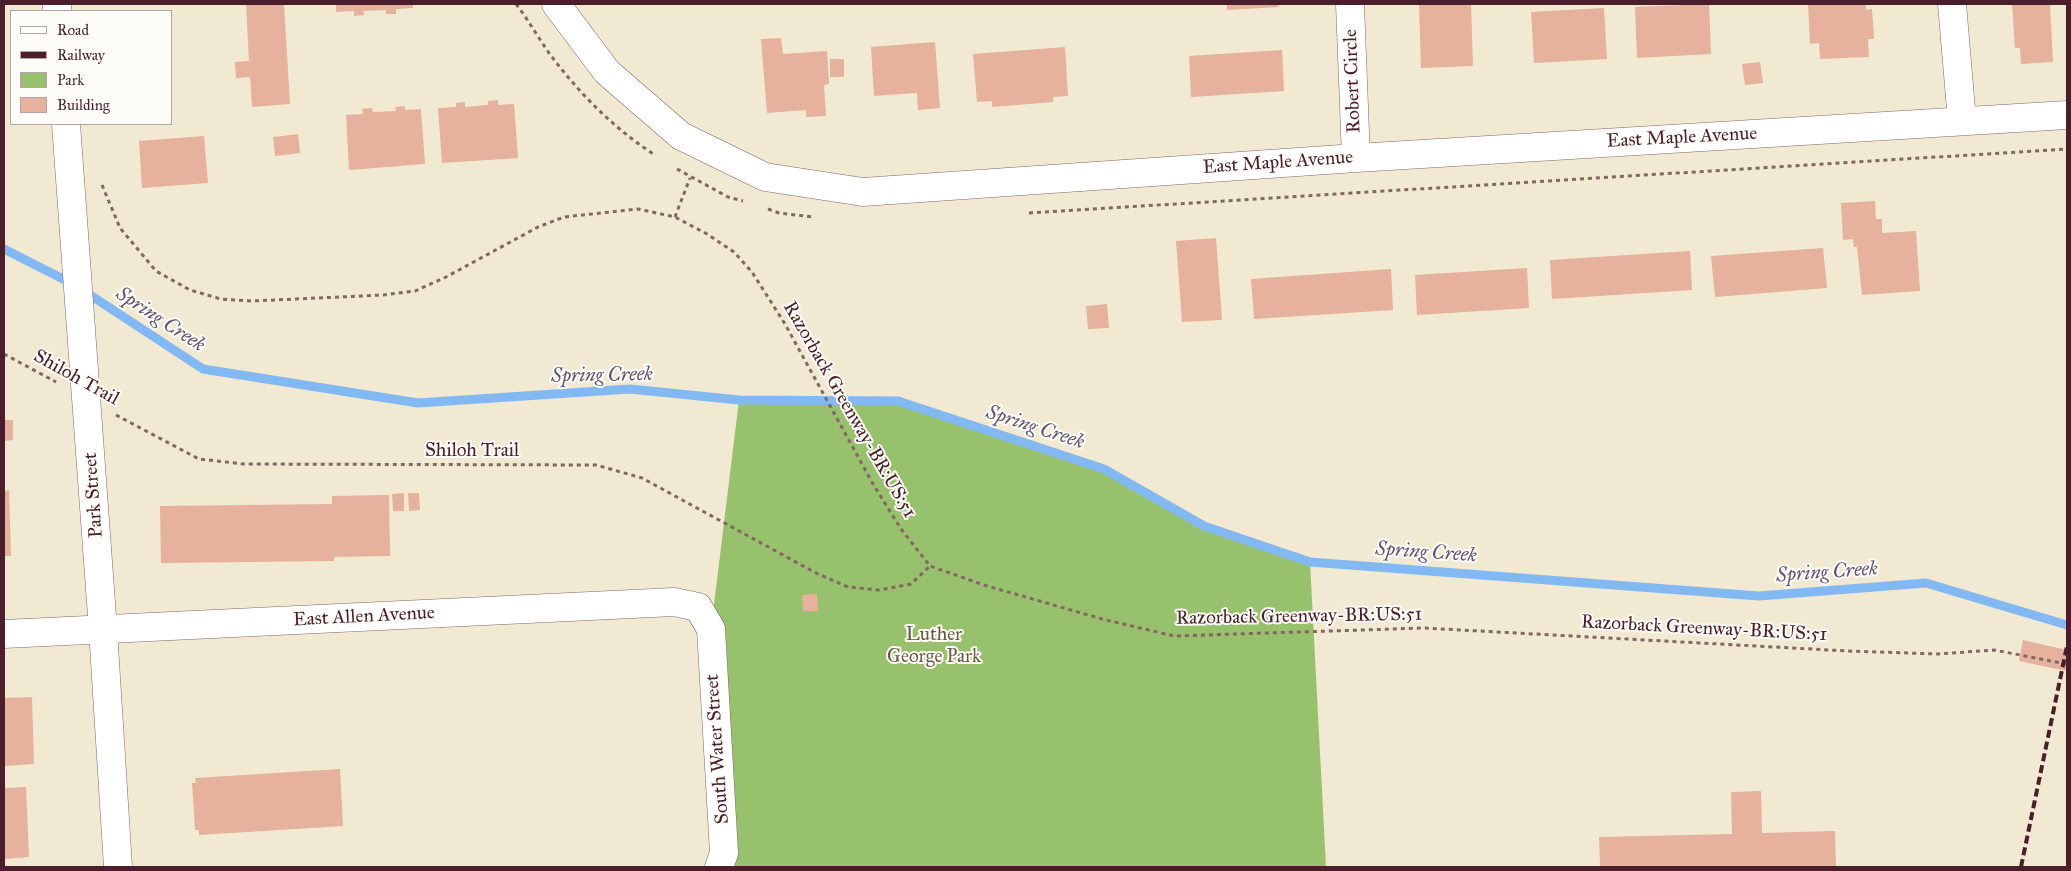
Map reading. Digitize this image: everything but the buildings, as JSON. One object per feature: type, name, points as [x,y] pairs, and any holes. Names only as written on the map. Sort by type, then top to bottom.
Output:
[{"type":"street","name":"Robert Circle","points":[[1350,4],[1356,158]]},
{"type":"street","points":[[1952,4],[1962,121]]},
{"type":"street","name":"East Maple Avenue","points":[[562,6],[607,72],[681,136],[766,176],[863,192],[1356,158],[2067,115]]},
{"type":"street","name":"Park Street","points":[[66,125],[103,630],[118,867]]},
{"type":"street","name":"East Allen Avenue","points":[[4,634],[674,602],[698,607],[711,629]]},
{"type":"street","name":"South Water Street","points":[[711,629],[724,853],[719,867]]},
{"type":"path","points":[[675,217],[690,178]]},
{"type":"path","name":"Razorback Greenway-BR:US:51","points":[[104,191],[120,228],[156,271],[190,290],[221,299],[252,301],[383,295],[415,291],[446,278],[538,226],[564,217],[638,209],[675,217],[707,234],[734,252],[752,272],[785,324],[873,484],[901,529],[930,566],[993,588],[1102,619],[1174,636],[1424,628],[1848,651],[1938,654],[1994,650],[2067,664]]},
{"type":"path","name":"Shiloh Trail","points":[[4,354],[199,460],[244,464],[596,465],[642,478],[816,573],[848,587],[880,590],[911,584],[930,566]]},
{"type":"green space","name":"Luther George Park","points":[[739,400],[898,401],[1104,469],[1204,526],[1310,562],[1326,867],[719,867],[711,629]]},
{"type":"waterway","name":"Spring Creek","points":[[4,249],[73,284]]},
{"type":"waterway","name":"Spring Creek","points":[[84,291],[203,369],[418,403],[630,389],[739,400],[898,401],[1104,469],[1204,526],[1310,562],[1759,596],[1926,583],[2067,625]]},
{"type":"railway","points":[[2021,867],[2067,646]]}]
